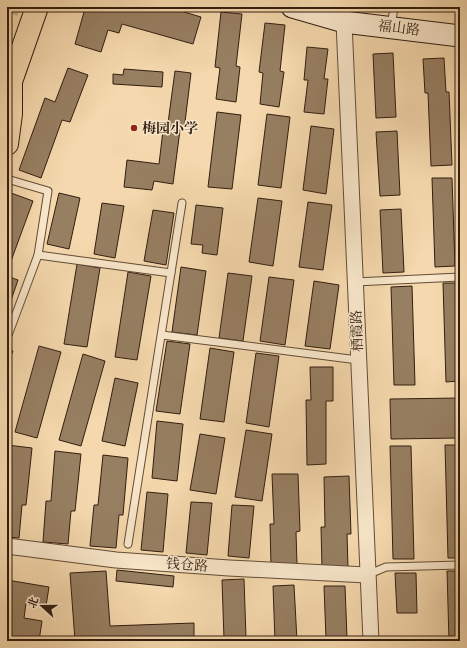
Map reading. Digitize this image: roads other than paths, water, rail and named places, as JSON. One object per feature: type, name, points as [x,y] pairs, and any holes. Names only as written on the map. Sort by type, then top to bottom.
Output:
[{"type":"main road","points":[[7,144],[12,114],[9,89],[37,7]]},
{"type":"street","name":"福山路","points":[[292,7],[344,22],[392,17],[460,36]]},
{"type":"street","name":"栖霞路","points":[[344,22],[371,641]]},
{"type":"street","name":"钱仓路","points":[[7,546],[116,560],[229,568],[367,575]]},
{"type":"lane","points":[[7,179],[48,191],[38,255],[7,338]]},
{"type":"lane","points":[[128,544],[182,203]]},
{"type":"lane","points":[[38,255],[170,273]]},
{"type":"lane","points":[[355,282],[460,277]]},
{"type":"lane","points":[[162,335],[358,360]]},
{"type":"lane","points":[[367,575],[386,566],[460,565]]},
{"type":"tunnel","points":[[7,12],[9,7]]},
{"type":"place","name":"梅园小学","points":[[134,128]]}]
